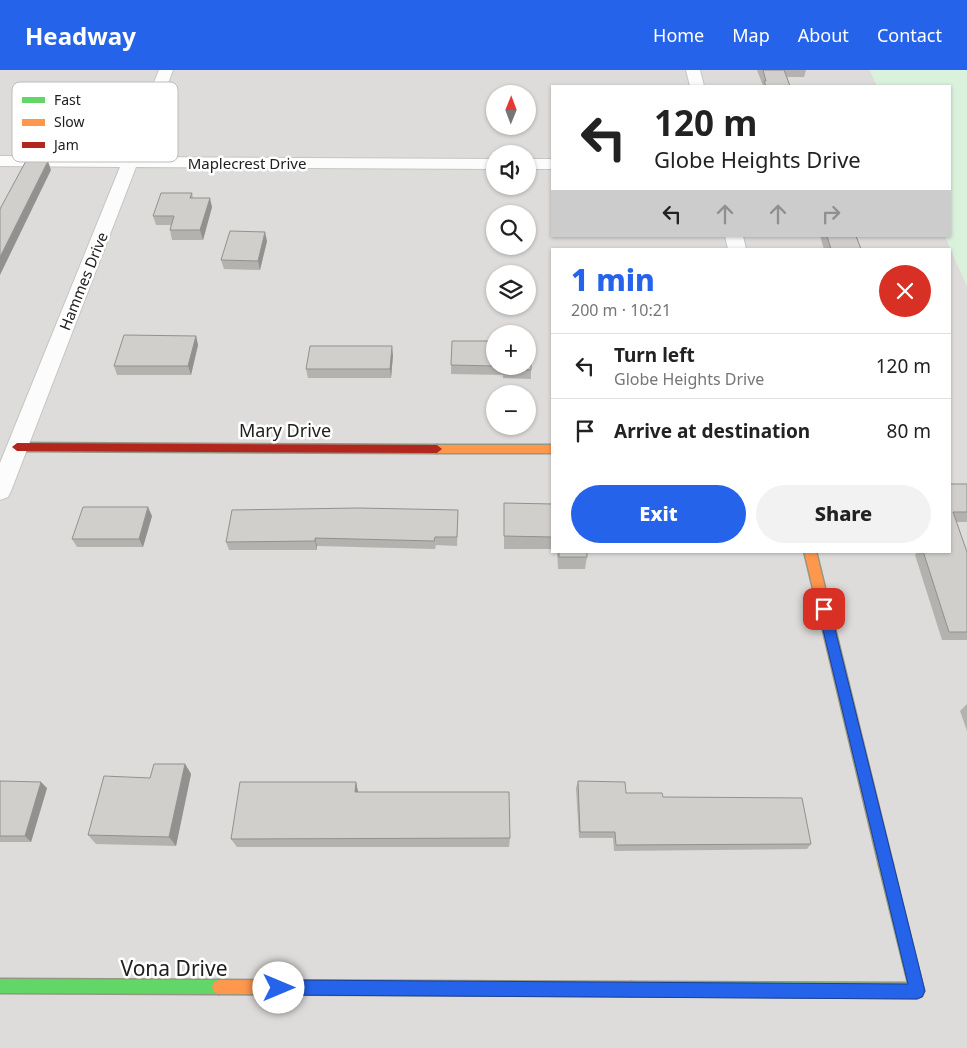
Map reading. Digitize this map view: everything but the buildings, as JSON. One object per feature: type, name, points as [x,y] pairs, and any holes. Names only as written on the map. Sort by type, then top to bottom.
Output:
[{"type":"street","name":"Hammes Drive","points":[[161,82],[166,70]]},
{"type":"street","points":[[693,70],[697,85]]},
{"type":"street","name":"Maplecrest Drive","points":[[65,162],[486,164]]},
{"type":"street","name":"Hammes Drive","points":[[0,491],[130,163]]},
{"type":"street","points":[[536,164],[551,164]]},
{"type":"street","name":"Mary Drive","points":[[18,447],[551,449]]},
{"type":"street","name":"Vona Drive","points":[[0,986],[917,991],[810,553]]},
{"type":"shaded area","points":[[0,70],[870,70],[877,85],[551,85],[551,237],[945,237],[950,248],[551,248],[551,553],[951,553],[951,250],[967,286],[967,1048],[0,1048]]},
{"type":"green space","points":[[870,70],[967,70],[967,286],[945,237],[951,237],[951,85],[877,85]]},
{"type":"traffic: fast","points":[[631,989],[917,991],[886,865]]},
{"type":"traffic: fast","points":[[0,986],[219,987]]},
{"type":"traffic: slow","points":[[437,449],[551,449]]},
{"type":"traffic: slow","points":[[810,553],[886,865]]},
{"type":"traffic: slow","points":[[219,987],[631,989]]},
{"type":"traffic: jam","points":[[17,447],[437,449]]},
{"type":"route","points":[[279,988],[917,991],[824,609]]}]
